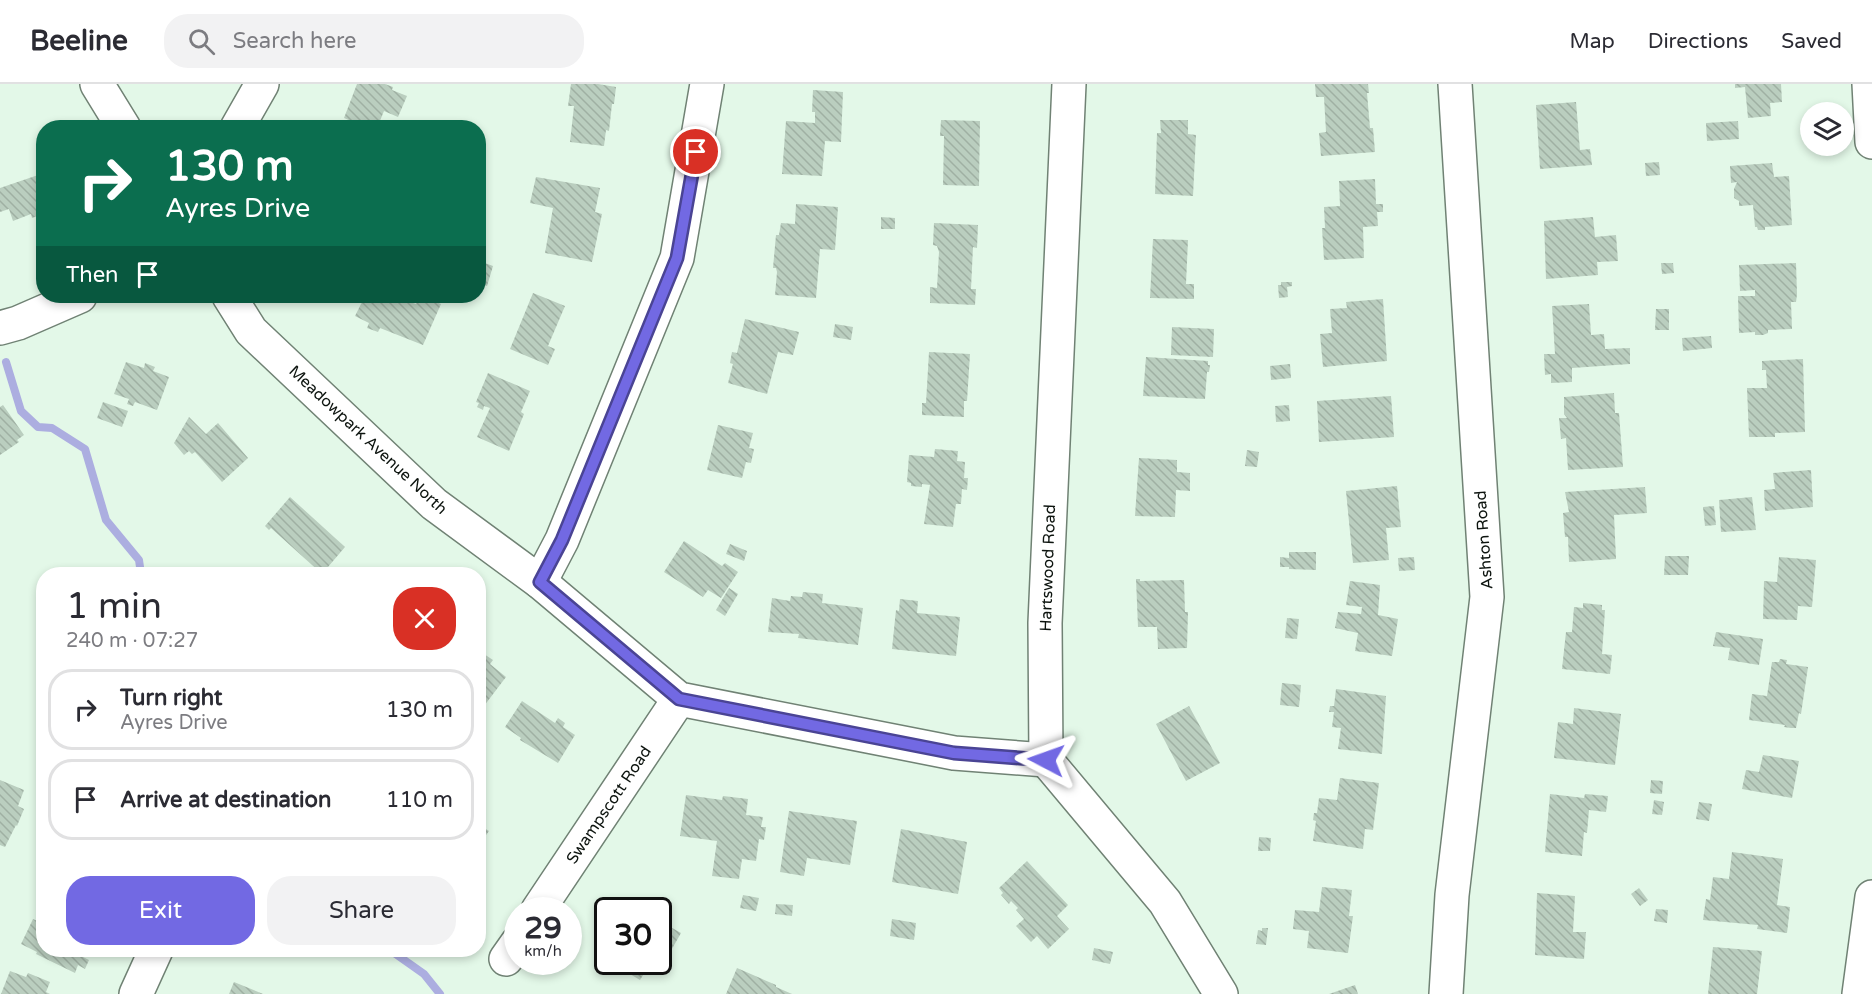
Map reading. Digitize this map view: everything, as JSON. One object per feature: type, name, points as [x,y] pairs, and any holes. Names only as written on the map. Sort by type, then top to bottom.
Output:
[{"type":"street","points":[[97,84],[119,120]]},
{"type":"street","points":[[242,120],[262,84]]},
{"type":"street","points":[[540,582],[562,540],[677,258],[707,84]]},
{"type":"street","name":"Hartswood Road","points":[[1046,760],[1045,622],[1069,84]]},
{"type":"street","name":"Ashton Road","points":[[1446,994],[1452,895],[1487,597],[1455,84]]},
{"type":"street","points":[[1869,84],[1872,142]]},
{"type":"street","points":[[0,328],[63,303]]},
{"type":"street","name":"Meadowpark Avenue North","points":[[234,303],[252,331],[434,504],[540,582],[679,699],[954,753],[1046,760]]},
{"type":"street","name":"Swampscott Road","points":[[547,897],[679,699]]},
{"type":"street","points":[[1046,760],[1165,902],[1221,994]]},
{"type":"street","points":[[1859,994],[1872,897]]},
{"type":"street","points":[[136,994],[153,957]]},
{"type":"building","points":[[357,84],[385,84],[393,87],[392,90],[407,96],[398,117],[384,111],[380,120],[344,118]]},
{"type":"building","points":[[571,84],[616,87],[609,131],[606,130],[604,146],[570,142],[574,106],[568,106]]},
{"type":"building","points":[[1315,84],[1368,84],[1370,128],[1373,128],[1375,152],[1321,156],[1319,133],[1326,132],[1324,97],[1316,97]]},
{"type":"building","points":[[1735,84],[1781,84],[1782,102],[1770,103],[1771,116],[1748,118],[1745,87],[1735,88]]},
{"type":"building","points":[[813,90],[843,92],[841,142],[825,141],[822,176],[782,174],[786,121],[815,123],[815,112],[812,112]]},
{"type":"building","points":[[1576,102],[1580,150],[1590,149],[1592,165],[1540,169],[1536,105]]},
{"type":"building","points":[[941,120],[980,121],[979,186],[943,185],[944,136],[940,136]]},
{"type":"building","points":[[1160,120],[1188,120],[1188,134],[1196,135],[1193,196],[1155,194],[1157,133],[1161,133]]},
{"type":"building","points":[[1738,121],[1739,139],[1707,141],[1706,123]]},
{"type":"building","points":[[1659,162],[1660,175],[1646,176],[1645,163]]},
{"type":"building","points":[[1772,163],[1774,177],[1789,176],[1792,225],[1765,227],[1765,230],[1758,230],[1755,227],[1753,205],[1739,206],[1739,201],[1734,198],[1737,182],[1731,183],[1730,166]]},
{"type":"building","points":[[36,176],[36,217],[32,218],[31,214],[13,221],[9,209],[0,212],[0,188]]},
{"type":"building","points":[[536,177],[600,188],[595,212],[602,214],[592,262],[545,253],[553,208],[530,203]]},
{"type":"building","points":[[1375,179],[1376,204],[1383,204],[1383,212],[1377,212],[1378,226],[1363,227],[1364,258],[1324,260],[1322,228],[1325,228],[1324,207],[1340,206],[1339,181]]},
{"type":"building","points":[[796,204],[838,207],[835,250],[820,249],[816,298],[775,295],[777,272],[776,268],[773,268],[776,235],[779,235],[781,223],[795,224]]},
{"type":"building","points":[[881,217],[895,218],[895,229],[881,229]]},
{"type":"building","points":[[1593,217],[1595,237],[1616,235],[1618,261],[1597,262],[1598,275],[1546,279],[1544,221]]},
{"type":"building","points":[[934,223],[978,225],[977,248],[973,247],[971,289],[976,289],[975,305],[930,303],[930,287],[937,288],[939,252],[937,246],[933,245]]},
{"type":"building","points":[[1153,239],[1188,240],[1186,284],[1194,284],[1194,299],[1150,298]]},
{"type":"building","points":[[486,263],[493,266],[486,286]]},
{"type":"building","points":[[1661,263],[1673,263],[1674,273],[1662,274]]},
{"type":"building","points":[[1796,263],[1797,294],[1796,302],[1791,302],[1792,329],[1768,330],[1768,333],[1763,335],[1755,335],[1755,332],[1739,333],[1738,296],[1755,296],[1755,290],[1740,291],[1739,265]]},
{"type":"building","points":[[1281,282],[1292,282],[1292,286],[1287,287],[1288,297],[1279,298],[1278,285],[1281,285]]},
{"type":"building","points":[[533,293],[565,306],[548,346],[555,349],[548,365],[510,349]]},
{"type":"building","points":[[1383,299],[1387,361],[1323,367],[1320,334],[1332,333],[1330,309],[1347,308],[1346,302]]},
{"type":"building","points":[[362,303],[441,304],[423,345],[380,328],[378,332],[367,328],[369,323],[355,316]]},
{"type":"building","points":[[1589,304],[1591,335],[1604,334],[1605,349],[1630,348],[1630,364],[1572,368],[1572,382],[1551,383],[1551,374],[1545,375],[1544,354],[1555,354],[1552,306]]},
{"type":"building","points":[[1656,309],[1669,309],[1669,330],[1655,330]]},
{"type":"building","points":[[745,319],[799,332],[793,355],[778,352],[767,394],[728,383],[733,364],[730,363],[732,352],[737,353]]},
{"type":"building","points":[[835,324],[853,327],[851,340],[833,337]]},
{"type":"building","points":[[1172,327],[1214,329],[1213,357],[1171,355]]},
{"type":"building","points":[[1711,336],[1712,348],[1683,351],[1682,338]]},
{"type":"building","points":[[929,352],[970,354],[964,417],[922,415],[922,403],[926,403]]},
{"type":"building","points":[[1146,357],[1208,361],[1210,365],[1209,372],[1207,372],[1205,399],[1143,396]]},
{"type":"building","points":[[1803,359],[1805,432],[1775,433],[1775,437],[1749,437],[1747,388],[1767,388],[1766,370],[1762,370],[1762,361]]},
{"type":"building","points":[[126,362],[144,368],[145,363],[155,367],[153,371],[169,377],[157,410],[135,402],[133,406],[127,404],[129,399],[114,394]]},
{"type":"building","points":[[1290,364],[1291,378],[1271,380],[1270,366]]},
{"type":"building","points":[[488,373],[530,391],[521,412],[524,414],[509,451],[477,437],[490,408],[484,406],[483,410],[477,407],[479,403],[476,402]]},
{"type":"building","points":[[1614,393],[1615,413],[1619,413],[1623,467],[1568,470],[1566,438],[1561,439],[1559,418],[1567,418],[1564,414],[1564,397]]},
{"type":"building","points":[[1391,396],[1394,437],[1319,442],[1317,401]]},
{"type":"building","points":[[103,402],[128,411],[122,427],[97,418]]},
{"type":"building","points":[[3,405],[24,435],[17,440],[19,442],[0,455],[0,407]]},
{"type":"building","points":[[1289,405],[1290,421],[1276,422],[1275,406]]},
{"type":"building","points":[[189,417],[206,434],[218,423],[248,458],[222,482],[195,452],[192,454],[189,451],[184,455],[174,443]]},
{"type":"building","points":[[718,425],[753,433],[749,448],[754,449],[751,463],[746,462],[742,478],[707,470]]},
{"type":"building","points":[[935,449],[958,451],[957,461],[965,462],[964,478],[968,478],[967,490],[962,489],[961,504],[956,504],[953,527],[924,524],[930,485],[911,486],[911,483],[907,482],[909,455],[934,457]]},
{"type":"building","points":[[1247,450],[1259,452],[1257,467],[1245,466]]},
{"type":"building","points":[[1139,458],[1177,460],[1177,472],[1190,473],[1190,491],[1176,490],[1175,517],[1135,516]]},
{"type":"building","points":[[1811,470],[1813,507],[1765,511],[1764,490],[1775,489],[1773,473]]},
{"type":"building","points":[[1397,486],[1401,527],[1386,528],[1389,560],[1353,563],[1346,491]]},
{"type":"building","points":[[1645,487],[1647,513],[1614,515],[1616,559],[1569,562],[1568,537],[1565,537],[1563,513],[1569,512],[1565,492]]},
{"type":"building","points":[[290,497],[345,547],[328,567],[314,567],[271,528],[269,530],[265,526]]},
{"type":"building","points":[[1752,497],[1756,530],[1721,532],[1719,500]]},
{"type":"building","points":[[1714,506],[1716,525],[1705,526],[1703,507]]},
{"type":"building","points":[[684,541],[722,566],[725,563],[738,572],[721,598],[708,590],[703,597],[664,572]]},
{"type":"building","points":[[730,544],[747,551],[744,561],[726,554]]},
{"type":"building","points":[[1289,552],[1316,552],[1316,570],[1280,567],[1280,557],[1289,558]]},
{"type":"building","points":[[1665,556],[1689,556],[1688,575],[1664,575]]},
{"type":"building","points":[[1414,557],[1415,570],[1399,571],[1398,558]]},
{"type":"building","points":[[1779,557],[1816,560],[1812,607],[1798,606],[1797,620],[1763,619],[1764,581],[1777,582]]},
{"type":"building","points":[[1136,579],[1140,581],[1184,580],[1185,612],[1188,612],[1187,648],[1158,649],[1157,627],[1138,627]]},
{"type":"building","points":[[1350,581],[1380,585],[1378,615],[1398,619],[1392,656],[1355,651],[1358,633],[1335,628],[1338,612],[1361,614],[1362,607],[1346,605]]},
{"type":"building","points":[[729,588],[738,594],[725,616],[716,610]]},
{"type":"building","points":[[803,592],[823,594],[822,603],[863,608],[858,645],[798,638],[799,634],[768,632],[772,598],[790,601],[791,596],[802,597]]},
{"type":"building","points":[[900,599],[918,601],[917,613],[960,617],[956,656],[892,649],[896,610],[899,611]]},
{"type":"building","points":[[1583,603],[1602,605],[1602,610],[1605,610],[1602,654],[1612,655],[1610,674],[1562,669],[1566,632],[1572,632],[1574,607],[1583,608]]},
{"type":"building","points":[[1287,618],[1299,619],[1297,639],[1285,638]]},
{"type":"building","points":[[1716,632],[1763,639],[1759,665],[1728,660],[1730,648],[1713,646]]},
{"type":"building","points":[[486,655],[493,660],[490,664],[506,677],[486,703]]},
{"type":"building","points":[[1780,659],[1787,660],[1786,664],[1808,667],[1801,714],[1799,713],[1796,728],[1749,720],[1752,694],[1767,696],[1772,662],[1779,662]]},
{"type":"building","points":[[1282,683],[1301,685],[1299,707],[1280,705]]},
{"type":"building","points":[[1336,689],[1386,696],[1382,754],[1338,749],[1341,728],[1332,727],[1334,712],[1329,712],[1330,706],[1334,706]]},
{"type":"building","points":[[522,701],[555,723],[558,718],[565,723],[563,727],[575,735],[558,763],[520,740],[521,738],[505,727]]},
{"type":"building","points":[[1189,706],[1220,763],[1186,781],[1156,724]]},
{"type":"building","points":[[1574,708],[1621,714],[1615,765],[1554,758],[1558,722],[1573,724]]},
{"type":"building","points":[[1763,755],[1799,761],[1792,798],[1742,789],[1746,770],[1759,772]]},
{"type":"building","points":[[1340,778],[1379,783],[1373,830],[1365,829],[1363,849],[1313,841],[1316,821],[1313,820],[1314,813],[1317,813],[1319,798],[1337,800]]},
{"type":"building","points":[[0,780],[24,790],[18,806],[24,809],[5,847],[0,845]]},
{"type":"building","points":[[1651,780],[1663,781],[1662,794],[1650,793]]},
{"type":"building","points":[[1550,794],[1584,798],[1585,794],[1608,796],[1606,812],[1589,810],[1582,856],[1545,852]]},
{"type":"building","points":[[686,795],[722,800],[723,796],[748,799],[746,815],[763,817],[761,827],[766,827],[764,840],[759,839],[756,861],[742,859],[739,879],[712,876],[717,841],[680,836]]},
{"type":"building","points":[[1654,800],[1664,802],[1662,815],[1652,814]]},
{"type":"building","points":[[1699,802],[1712,804],[1709,821],[1696,819]]},
{"type":"building","points":[[789,811],[857,821],[850,865],[807,858],[804,876],[780,872]]},
{"type":"building","points":[[901,829],[967,842],[958,894],[892,882]]},
{"type":"building","points":[[1259,837],[1271,838],[1270,851],[1258,851]]},
{"type":"building","points":[[1732,852],[1783,859],[1777,905],[1790,907],[1787,933],[1757,929],[1758,925],[1703,920],[1706,899],[1710,900],[1713,877],[1729,879]]},
{"type":"building","points":[[1027,861],[1068,905],[1057,916],[1069,929],[1048,949],[1037,936],[1031,942],[1016,926],[1024,919],[1016,910],[1018,908],[1011,901],[1009,904],[1001,895],[1003,893],[999,888]]},
{"type":"building","points":[[1322,887],[1352,890],[1349,916],[1353,916],[1348,953],[1307,948],[1309,931],[1293,929],[1295,910],[1319,912]]},
{"type":"building","points":[[1639,888],[1648,900],[1640,906],[1631,894]]},
{"type":"building","points":[[1537,893],[1575,896],[1573,932],[1586,932],[1584,959],[1535,955]]},
{"type":"building","points":[[743,895],[759,898],[756,911],[740,908]]},
{"type":"building","points":[[776,904],[793,905],[792,916],[775,914]]},
{"type":"building","points":[[1656,909],[1668,910],[1667,923],[1654,921]]},
{"type":"building","points":[[33,919],[36,920],[36,952],[21,944]]},
{"type":"building","points":[[892,919],[916,923],[914,940],[890,936]]},
{"type":"building","points":[[672,928],[681,933],[672,949]]},
{"type":"building","points":[[1262,928],[1268,928],[1266,945],[1256,944],[1258,930],[1262,931]]},
{"type":"building","points":[[1713,947],[1762,951],[1757,994],[1708,994]]},
{"type":"building","points":[[1094,948],[1113,952],[1110,964],[1092,960]]},
{"type":"building","points":[[42,957],[83,957],[89,960],[85,969],[78,965],[75,973]]},
{"type":"building","points":[[737,968],[776,985],[792,994],[726,994]]},
{"type":"building","points":[[10,971],[26,977],[28,973],[50,982],[46,992],[50,994],[1,994]]},
{"type":"building","points":[[632,975],[643,975],[640,980]]},
{"type":"building","points":[[234,982],[263,994],[229,994]]},
{"type":"building","points":[[1355,985],[1358,994],[1329,994]]},
{"type":"waterway","points":[[6,362],[21,411],[38,427],[52,428],[85,449],[106,520],[139,560],[140,567]]},
{"type":"waterway","points":[[400,957],[424,974],[440,994]]},
{"type":"route","points":[[696,152],[677,258],[562,540],[540,582],[679,699],[954,753],[1046,760]]}]
